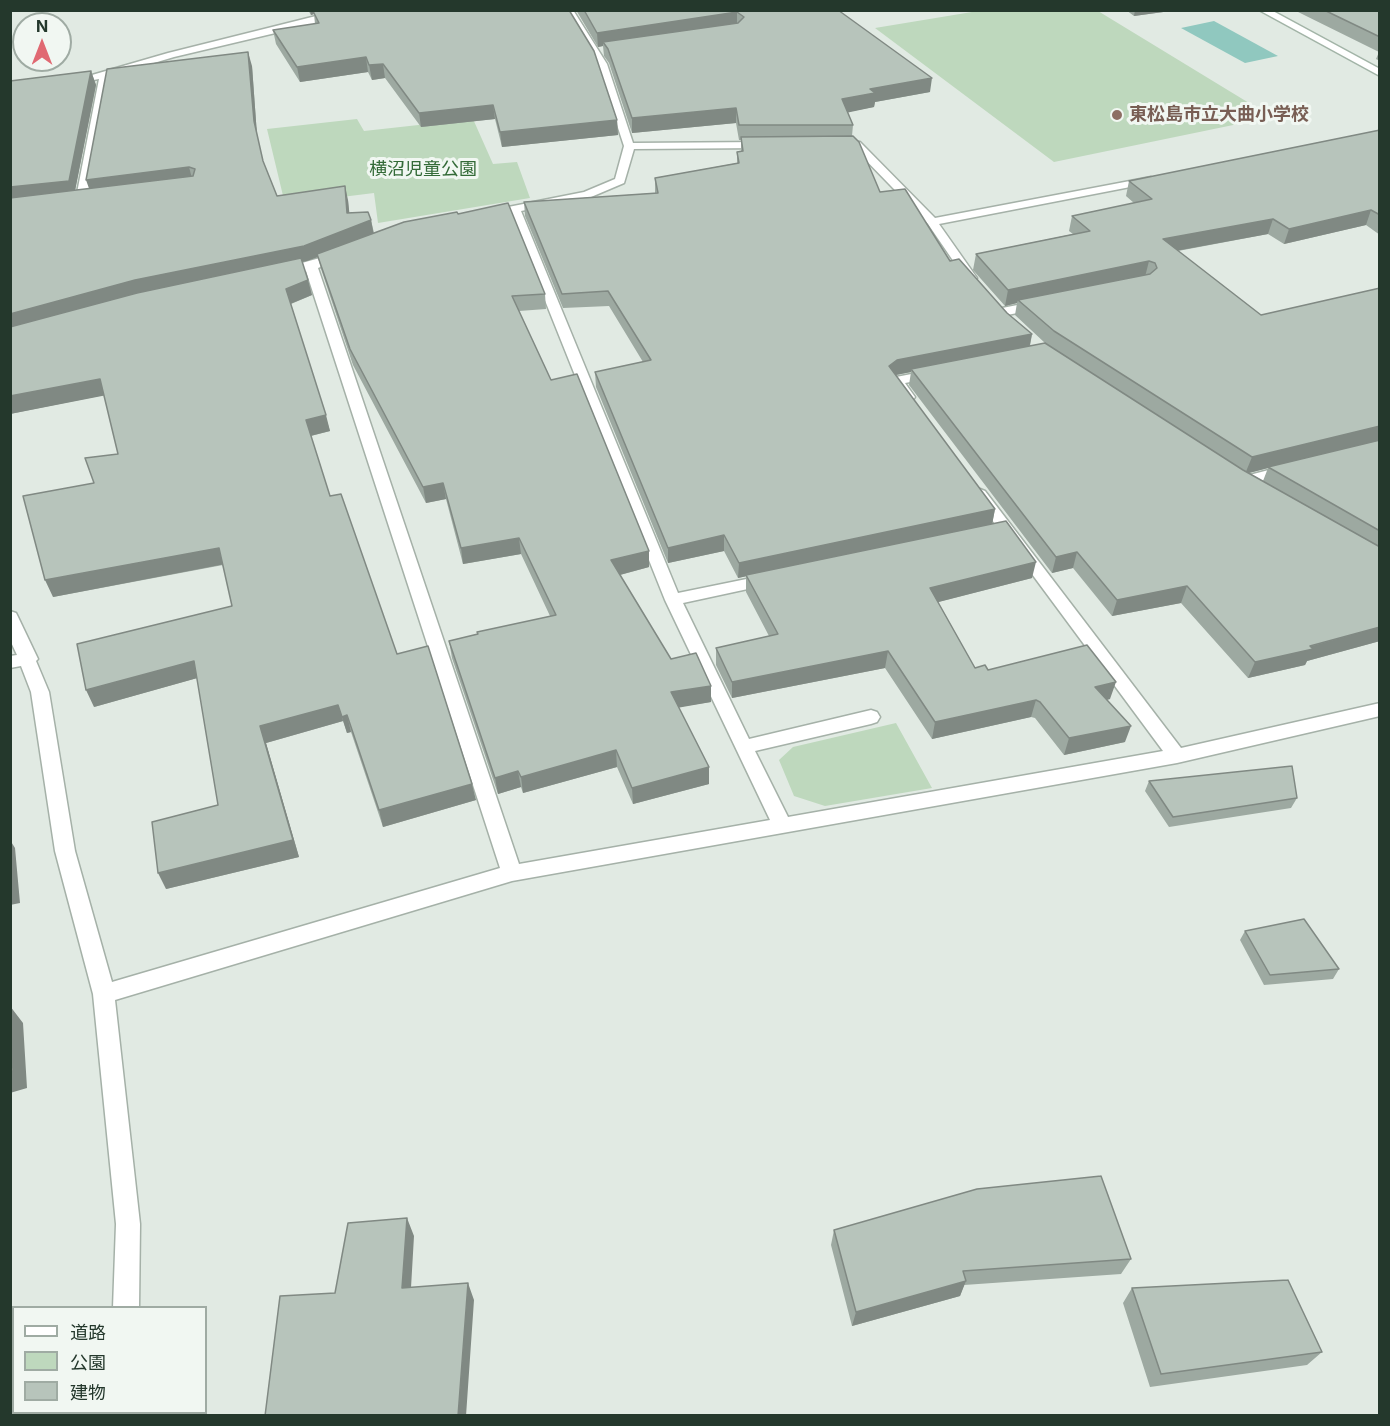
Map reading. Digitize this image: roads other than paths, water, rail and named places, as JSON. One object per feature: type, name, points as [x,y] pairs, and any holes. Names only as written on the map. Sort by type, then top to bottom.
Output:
[{"type":"street","points":[[471,217],[539,206],[587,195],[620,181],[629,146],[602,64],[600,51],[568,10]]},
{"type":"street","points":[[1263,10],[1380,73]]},
{"type":"street","points":[[58,82],[105,75],[171,55],[324,17],[345,16]]},
{"type":"street","points":[[58,204],[87,200],[105,75]]},
{"type":"street","points":[[832,144],[856,144],[932,222],[963,269],[978,286]]},
{"type":"street","points":[[629,146],[772,145]]},
{"type":"street","points":[[932,222],[1167,176]]},
{"type":"street","points":[[514,209],[673,600],[783,826]]},
{"type":"street","points":[[266,276],[311,266],[349,253]]},
{"type":"street","points":[[311,266],[512,873]]},
{"type":"street","points":[[1011,323],[998,308],[1046,303]]},
{"type":"street","points":[[917,409],[896,381],[942,372]]},
{"type":"street","points":[[1263,492],[1238,478],[1300,467]]},
{"type":"street","points":[[972,483],[1000,530],[1177,756]]},
{"type":"street","points":[[673,600],[788,575]]},
{"type":"street","points":[[10,617],[20,661],[40,692],[65,851],[104,994],[128,1224],[126,1306]]},
{"type":"street","points":[[104,994],[512,873],[1177,756],[1380,709]]},
{"type":"street","points":[[744,747],[871,717]]},
{"type":"water","points":[[1214,21],[1278,56],[1245,63],[1181,28]]},
{"type":"place","name":"東松島市立大曲小学校","points":[[1117,115]]},
{"type":"park label","name":"横沼児童公園","points":[[423,170]]}]
